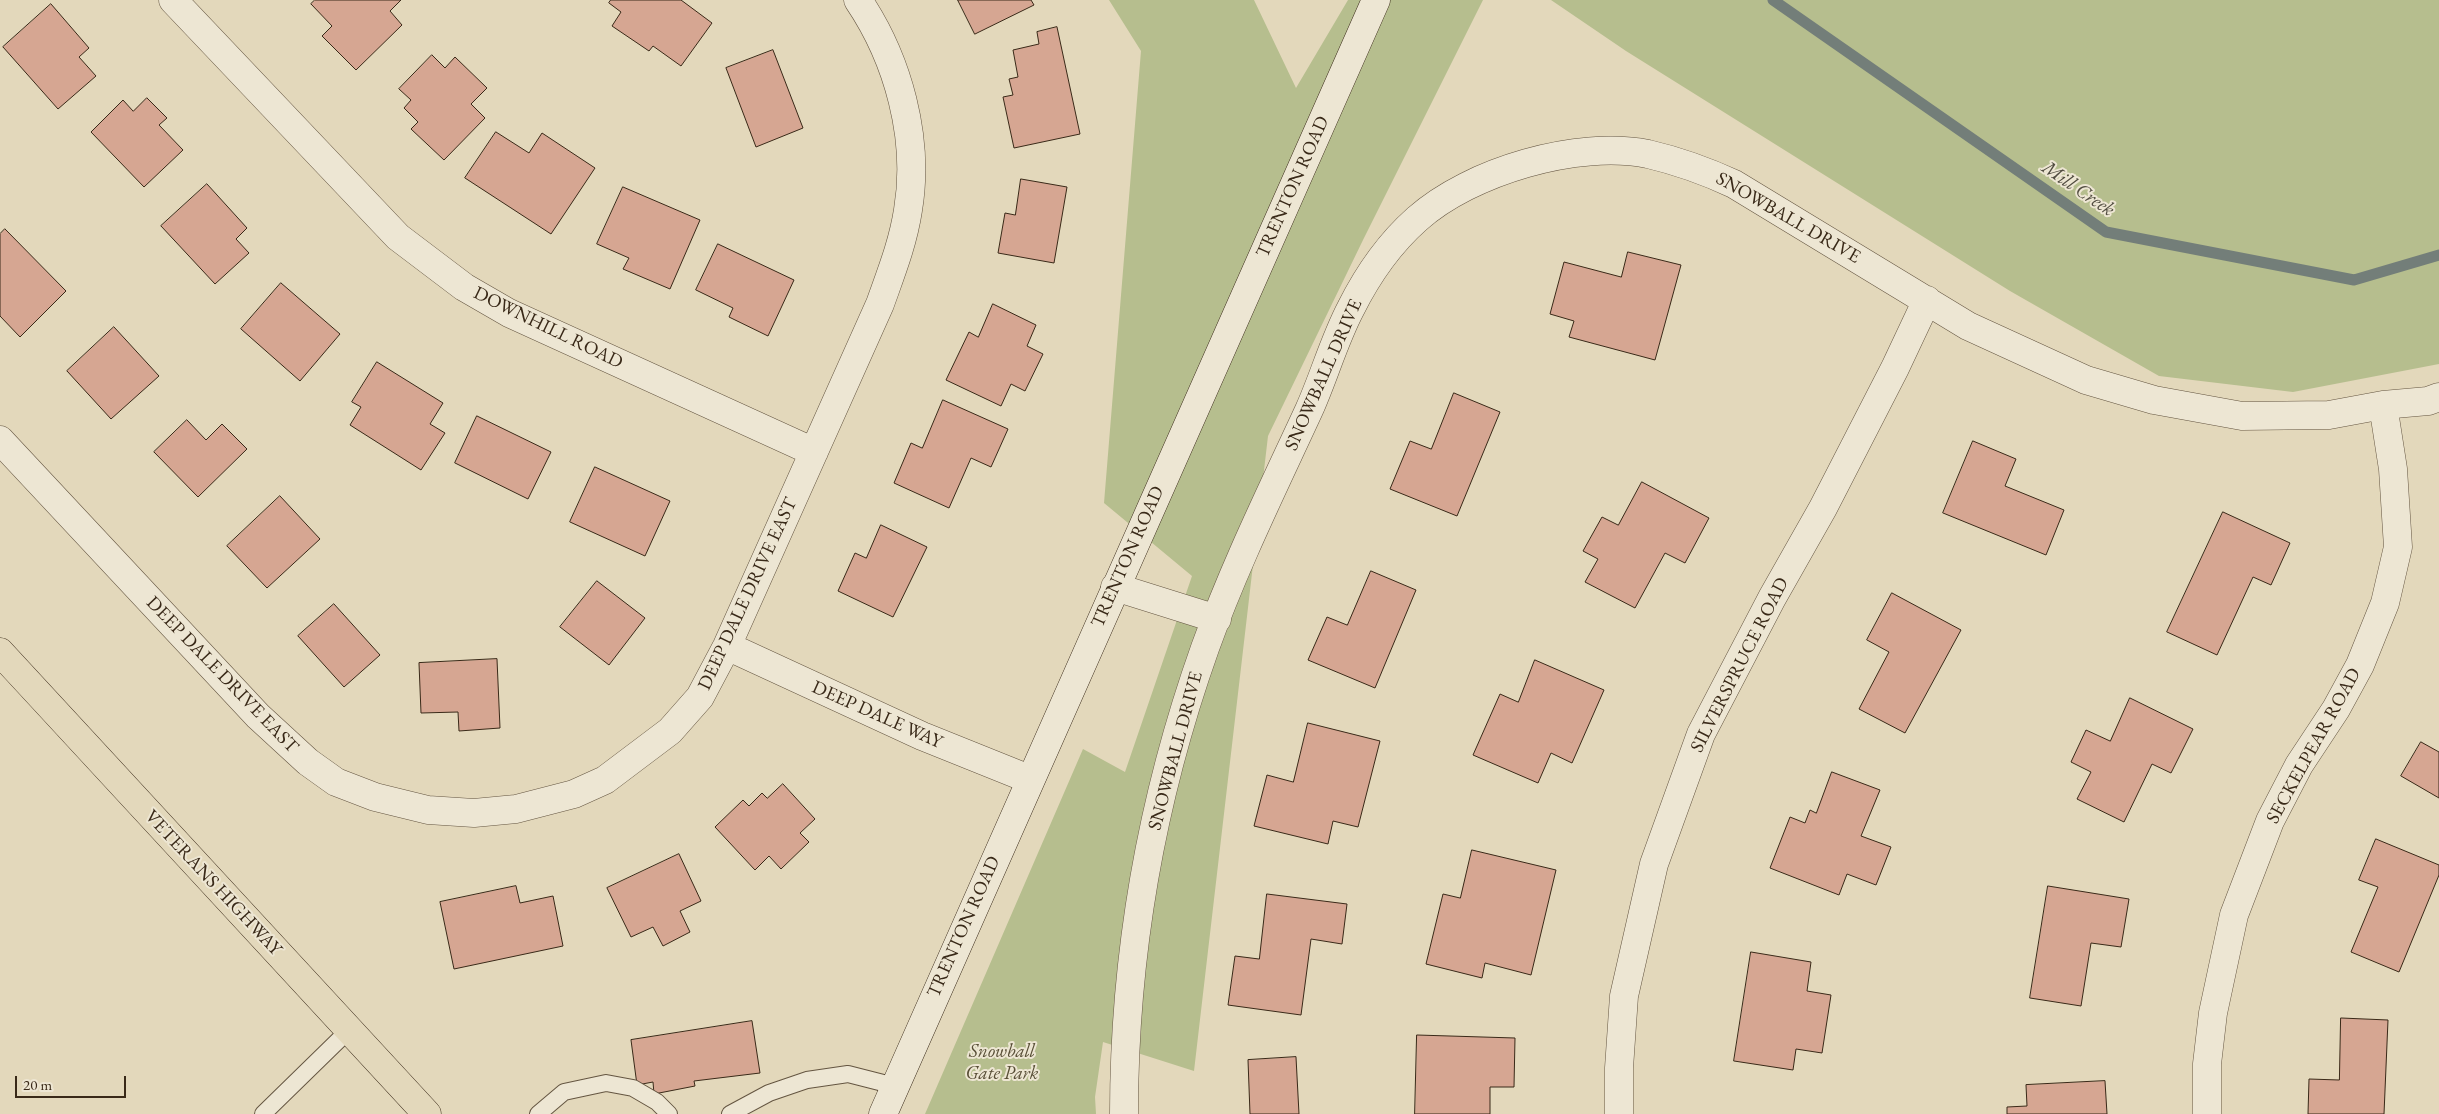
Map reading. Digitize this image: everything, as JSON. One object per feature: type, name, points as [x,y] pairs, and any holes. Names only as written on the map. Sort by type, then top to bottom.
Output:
[{"type":"main road","name":"VETERANS HIGHWAY","points":[[0,652],[427,1114]]},
{"type":"street","name":"DOWNHILL ROAD","points":[[173,0],[398,237],[464,286],[509,313],[814,452]]},
{"type":"street","name":"DEEP DALE DRIVE EAST","points":[[0,440],[258,716],[308,762],[336,782],[375,797],[428,810],[474,813],[516,809],[574,794],[605,780],[670,731],[700,697],[727,646],[814,452],[880,304],[900,250],[908,208],[911,162],[904,104],[886,51],[858,0]]},
{"type":"street","name":"TRENTON ROAD","points":[[882,1114],[1114,587],[1376,0]]},
{"type":"street","name":"SNOWBALL DRIVE","points":[[1124,1114],[1124,1048],[1137,927],[1155,823],[1187,702],[1217,619],[1247,545],[1320,385],[1351,308],[1383,257],[1417,219],[1462,189],[1503,171],[1565,154],[1593,150],[1646,154],[1705,170],[1734,184],[1968,326],[2086,380],[2154,400],[2242,416],[2329,415],[2428,401],[2439,397]]},
{"type":"street","name":"SILVERSPRUCE ROAD","points":[[1619,1114],[1618,1068],[1624,996],[1654,864],[1701,734],[1772,598],[1828,499],[1928,300]]},
{"type":"street","name":"SECKELPEAR ROAD","points":[[2207,1114],[2207,1064],[2212,1013],[2234,915],[2270,821],[2299,765],[2336,709],[2360,666],[2385,603],[2398,547],[2392,469],[2382,406]]},
{"type":"street","points":[[1114,587],[1217,619]]},
{"type":"street","name":"DEEP DALE WAY","points":[[727,646],[922,736],[1029,779]]},
{"type":"lane","points":[[263,1114],[349,1030]]},
{"type":"lane","points":[[730,1114],[769,1093],[807,1080],[848,1074],[895,1086]]},
{"type":"lane","points":[[538,1114],[564,1092],[606,1083],[633,1088],[657,1102],[668,1114]]},
{"type":"green space","name":"Snowball Gate Park","points":[[1109,0],[1254,0],[1296,88],[1348,0],[1483,0],[1268,436],[1194,1071],[1103,1042],[1095,1097],[1096,1114],[925,1114],[1083,749],[1125,772],[1192,576],[1104,503],[1141,51]]},
{"type":"green space","points":[[1551,0],[2439,0],[2439,364],[2293,392],[2159,376],[2010,291],[1626,51]]},
{"type":"building","points":[[315,0],[401,0],[390,11],[402,25],[356,70],[322,36],[332,26],[311,4]]},
{"type":"building","points":[[611,0],[681,0],[712,23],[681,66],[653,46],[649,51],[612,26],[621,12],[609,3]]},
{"type":"building","points":[[958,0],[1031,0],[1034,5],[975,34]]},
{"type":"building","points":[[51,4],[89,48],[79,57],[96,76],[58,109],[3,47]]},
{"type":"building","points":[[1057,27],[1080,134],[1014,148],[1003,97],[1013,95],[1009,79],[1018,77],[1013,50],[1039,44],[1037,32]]},
{"type":"building","points":[[773,50],[803,128],[756,147],[726,68]]},
{"type":"building","points":[[432,55],[445,68],[455,57],[487,88],[471,104],[485,118],[444,160],[411,129],[418,122],[404,108],[411,100],[399,89]]},
{"type":"building","points":[[147,98],[167,118],[159,125],[183,150],[144,187],[91,132],[123,100],[133,111]]},
{"type":"building","points":[[496,132],[529,153],[542,133],[595,168],[551,234],[465,178]]},
{"type":"building","points":[[1021,179],[1067,187],[1054,263],[998,253],[1005,213],[1015,215]]},
{"type":"building","points":[[207,184],[247,228],[236,239],[249,253],[215,284],[161,226]]},
{"type":"building","points":[[623,187],[700,220],[670,289],[623,269],[629,258],[597,244]]},
{"type":"building","points":[[5,229],[66,291],[20,337],[0,316],[0,234]]},
{"type":"building","points":[[718,244],[794,280],[768,336],[729,317],[733,308],[696,290]]},
{"type":"building","points":[[1628,252],[1681,265],[1655,360],[1569,337],[1574,321],[1550,314],[1564,262],[1621,277]]},
{"type":"building","points":[[281,283],[340,334],[300,381],[241,329]]},
{"type":"building","points":[[993,304],[1036,325],[1027,346],[1043,354],[1025,391],[1011,384],[1001,406],[946,380],[969,332],[978,337]]},
{"type":"building","points":[[114,327],[159,376],[111,419],[67,371]]},
{"type":"building","points":[[377,362],[443,403],[430,424],[445,433],[421,470],[350,425],[361,407],[352,402]]},
{"type":"building","points":[[1454,393],[1500,412],[1457,516],[1390,489],[1410,441],[1431,449]]},
{"type":"building","points":[[943,400],[1008,429],[991,467],[971,458],[949,508],[894,483],[911,443],[922,448]]},
{"type":"building","points":[[477,416],[551,452],[528,499],[455,463]]},
{"type":"building","points":[[187,420],[206,440],[222,424],[247,449],[198,497],[154,452]]},
{"type":"building","points":[[1973,441],[2016,459],[2005,486],[2064,510],[2046,555],[1943,513]]},
{"type":"building","points":[[595,467],[670,501],[645,556],[570,522]]},
{"type":"building","points":[[1642,482],[1709,518],[1685,563],[1665,553],[1635,608],[1585,582],[1598,559],[1583,551],[1602,517],[1618,525]]},
{"type":"building","points":[[280,496],[320,539],[267,588],[227,546]]},
{"type":"building","points":[[2223,512],[2290,543],[2271,585],[2253,577],[2217,655],[2167,632]]},
{"type":"building","points":[[881,525],[927,547],[893,617],[838,591],[855,553],[866,558]]},
{"type":"building","points":[[1371,571],[1416,590],[1375,688],[1308,660],[1327,617],[1347,625]]},
{"type":"building","points":[[597,581],[645,618],[609,665],[560,627]]},
{"type":"building","points":[[1892,593],[1961,630],[1905,733],[1859,709],[1889,652],[1867,640]]},
{"type":"building","points":[[334,604],[380,655],[344,687],[298,636]]},
{"type":"building","points":[[497,659],[500,728],[459,731],[458,712],[421,713],[419,663]]},
{"type":"building","points":[[1535,660],[1604,690],[1572,763],[1551,753],[1538,783],[1473,755],[1500,694],[1518,702]]},
{"type":"building","points":[[2130,698],[2193,729],[2171,773],[2152,764],[2124,822],[2077,799],[2091,772],[2071,762],[2086,730],[2110,741]]},
{"type":"building","points":[[1308,723],[1380,741],[1358,827],[1333,821],[1328,844],[1254,826],[1267,775],[1293,782]]},
{"type":"building","points":[[2421,742],[2439,752],[2439,798],[2401,776]]},
{"type":"building","points":[[1832,772],[1880,790],[1861,836],[1891,847],[1876,885],[1847,874],[1839,895],[1770,868],[1790,817],[1805,823],[1810,810],[1816,813]]},
{"type":"building","points":[[783,784],[815,819],[800,833],[809,842],[781,869],[769,856],[755,870],[715,827],[743,800],[749,806],[762,793],[767,798]]},
{"type":"building","points":[[2376,839],[2439,865],[2439,875],[2399,972],[2351,952],[2378,887],[2359,880]]},
{"type":"building","points":[[1472,850],[1556,870],[1531,975],[1485,963],[1482,978],[1426,964],[1443,894],[1460,898]]},
{"type":"building","points":[[679,854],[701,901],[680,911],[690,932],[663,946],[653,927],[631,937],[607,888]]},
{"type":"building","points":[[516,886],[520,903],[553,896],[563,946],[454,969],[440,902]]},
{"type":"building","points":[[2048,886],[2129,899],[2121,947],[2091,943],[2081,1006],[2030,998]]},
{"type":"building","points":[[1267,894],[1347,904],[1342,944],[1311,939],[1301,1015],[1228,1005],[1235,956],[1259,959]]},
{"type":"building","points":[[1751,952],[1811,962],[1807,991],[1831,995],[1822,1053],[1796,1049],[1793,1070],[1734,1061]]},
{"type":"building","points":[[2341,1018],[2388,1020],[2384,1114],[2308,1114],[2309,1079],[2339,1080]]},
{"type":"building","points":[[752,1021],[760,1073],[694,1081],[695,1086],[654,1094],[653,1082],[637,1085],[631,1040]]},
{"type":"building","points":[[1417,1035],[1515,1038],[1514,1087],[1490,1087],[1490,1114],[1415,1114]]},
{"type":"building","points":[[1296,1057],[1299,1114],[1250,1114],[1248,1060]]},
{"type":"building","points":[[2105,1081],[2107,1114],[2007,1114],[2007,1107],[2027,1106],[2026,1085]]},
{"type":"waterway","name":"Mill Creek","points":[[1773,0],[2106,232],[2354,280],[2439,255]]}]
